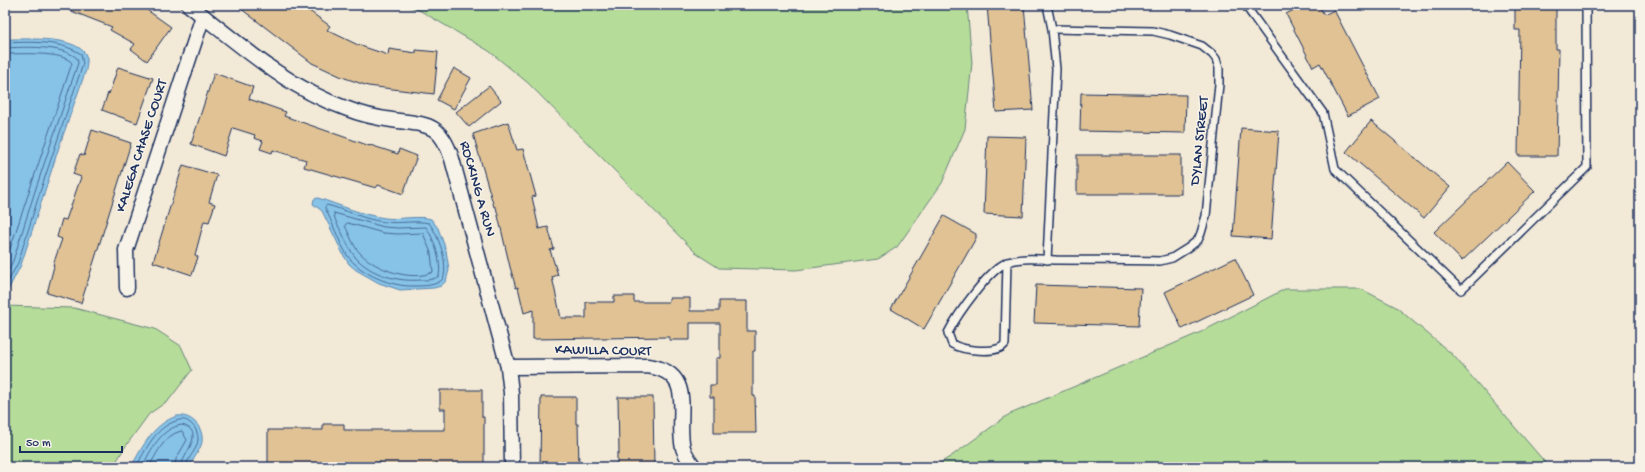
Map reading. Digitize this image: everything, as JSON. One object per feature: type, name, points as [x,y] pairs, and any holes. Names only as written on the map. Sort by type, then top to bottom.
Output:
[{"type":"street","name":"ROCKING A RUN","points":[[189,5],[269,66],[312,94],[361,113],[392,120],[421,124],[433,128],[443,138],[452,159],[508,367],[511,393],[512,467]]},
{"type":"street","name":"KALEGA CHASE COURT","points":[[127,288],[126,250],[203,16]]},
{"type":"street","name":"KAWILLA COURT","points":[[508,367],[647,366],[661,369],[672,377],[679,387],[682,399],[683,448],[694,467]]},
{"type":"lane","points":[[1047,5],[1052,29],[1056,69],[1047,260]]},
{"type":"lane","points":[[1245,5],[1323,113],[1335,169],[1462,290],[1587,167],[1586,5]]},
{"type":"lane","name":"DYLAN STREET","points":[[1007,262],[1005,344],[1002,348],[996,350],[962,349],[952,344],[948,333],[954,322],[989,275],[1007,262],[1016,260],[1160,261],[1172,258],[1198,240],[1206,216],[1219,84],[1216,59],[1212,54],[1202,46],[1152,31],[1052,29]]},
{"type":"green space","points":[[404,5],[967,5],[972,63],[965,129],[942,183],[897,247],[878,259],[796,270],[719,268],[697,254],[528,83],[489,51],[419,10]]},
{"type":"green space","points":[[1285,289],[1361,289],[1396,307],[1453,355],[1549,467],[933,467],[950,457],[1008,415],[1201,332]]},
{"type":"green space","points":[[5,306],[74,308],[155,329],[181,346],[192,370],[169,400],[149,414],[125,447],[113,467],[5,467]]},
{"type":"water","points":[[5,40],[61,41],[78,47],[84,52],[87,63],[86,70],[60,144],[21,265],[7,292],[5,293]]},
{"type":"water","points":[[318,198],[376,217],[421,217],[431,219],[438,228],[446,250],[449,270],[446,281],[441,286],[434,288],[400,290],[379,283],[356,270],[349,264],[344,256],[322,211],[313,204],[314,199]]},
{"type":"water","points":[[177,416],[192,419],[201,431],[201,445],[189,467],[131,467],[144,444],[155,430],[161,424]]},
{"type":"building","points":[[56,5],[140,5],[171,27],[147,61],[131,49],[135,44],[110,30],[112,27]]},
{"type":"building","points":[[236,5],[311,5],[308,10],[330,26],[327,30],[358,45],[388,55],[389,49],[416,53],[416,50],[438,52],[434,94],[368,86],[342,77],[312,63]]},
{"type":"building","points":[[987,5],[1024,5],[1033,110],[996,112]]},
{"type":"building","points":[[1303,5],[1319,5],[1324,15],[1334,10],[1380,99],[1348,116],[1320,63],[1313,67],[1286,14]]},
{"type":"building","points":[[1515,5],[1556,5],[1556,49],[1559,49],[1557,156],[1518,156],[1520,30],[1515,30]]},
{"type":"building","points":[[118,67],[153,78],[137,123],[102,110]]},
{"type":"building","points":[[454,68],[471,78],[454,109],[437,100]]},
{"type":"building","points":[[214,73],[253,87],[249,99],[286,112],[284,116],[370,146],[398,154],[399,149],[417,156],[403,194],[378,185],[376,188],[304,167],[306,160],[273,150],[272,153],[260,149],[263,141],[254,138],[255,135],[233,128],[224,156],[191,144]]},
{"type":"building","points":[[489,86],[501,101],[469,127],[456,112]]},
{"type":"building","points":[[1081,93],[1186,95],[1185,133],[1080,131]]},
{"type":"building","points":[[1371,121],[1450,187],[1424,218],[1346,152]]},
{"type":"building","points":[[508,122],[517,150],[523,149],[536,196],[532,197],[539,229],[548,227],[554,249],[550,250],[558,275],[552,277],[561,318],[586,318],[586,302],[614,302],[614,296],[634,296],[634,302],[669,302],[669,298],[690,298],[690,311],[719,311],[719,301],[747,301],[747,331],[755,331],[755,351],[753,351],[753,396],[755,396],[756,433],[714,433],[714,397],[710,397],[710,385],[716,385],[716,358],[720,358],[720,323],[690,323],[690,340],[669,340],[669,337],[533,339],[533,310],[524,313],[518,287],[516,288],[510,267],[496,207],[494,207],[473,134]]},
{"type":"building","points":[[1241,128],[1279,131],[1271,239],[1233,236]]},
{"type":"building","points":[[92,130],[131,143],[81,303],[47,293],[53,265],[62,239],[57,237],[62,219],[66,220],[81,177],[73,174],[80,154],[84,156]]},
{"type":"building","points":[[987,136],[1026,137],[1023,216],[984,214]]},
{"type":"building","points":[[1077,155],[1181,155],[1181,194],[1077,194]]},
{"type":"building","points":[[1507,162],[1535,191],[1462,261],[1434,232]]},
{"type":"building","points":[[183,165],[217,175],[209,202],[215,204],[209,222],[204,221],[195,255],[198,257],[192,275],[153,262]]},
{"type":"building","points":[[944,216],[976,234],[976,238],[924,329],[891,309]]},
{"type":"building","points":[[1235,258],[1253,295],[1182,329],[1165,292]]},
{"type":"building","points":[[1036,285],[1141,288],[1139,326],[1034,323]]},
{"type":"building","points":[[440,390],[482,390],[482,417],[484,417],[484,465],[380,466],[380,463],[343,463],[343,466],[268,465],[268,430],[323,430],[323,424],[344,424],[344,430],[445,430],[445,409],[440,409]]},
{"type":"building","points":[[541,397],[576,397],[579,467],[540,467]]},
{"type":"building","points":[[618,397],[653,397],[654,467],[617,467],[617,453],[619,453]]}]
